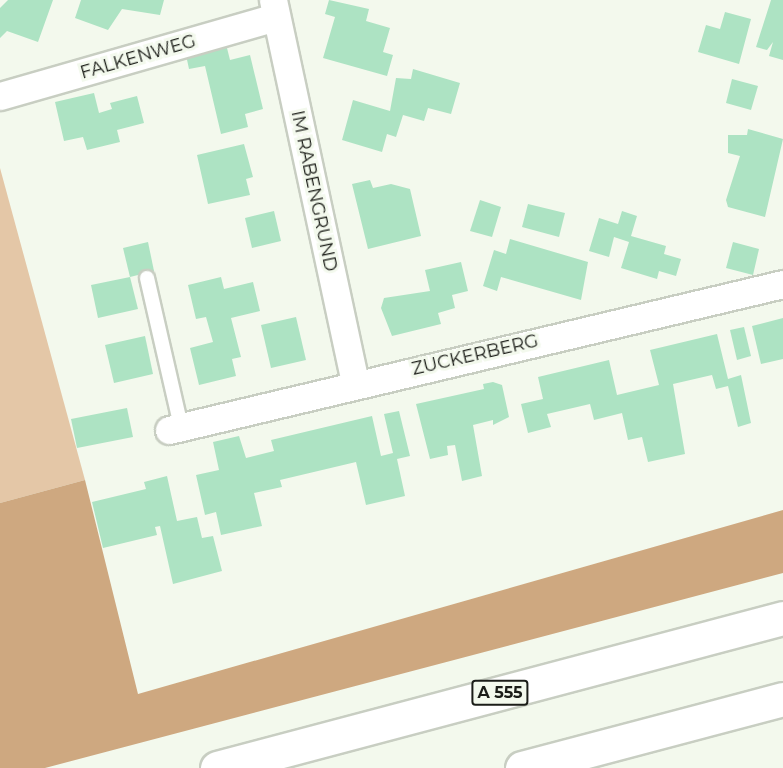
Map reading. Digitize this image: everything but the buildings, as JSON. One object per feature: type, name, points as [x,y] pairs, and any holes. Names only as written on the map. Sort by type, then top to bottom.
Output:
[{"type":"highway","name":"A 555","points":[[217,768],[783,618]]},
{"type":"highway","points":[[522,768],[783,699]]},
{"type":"street","name":"FALKENWEG","points":[[0,96],[274,8]]},
{"type":"street","name":"IM RABENGRUND","points":[[274,8],[355,383]]},
{"type":"street","name":"ZUCKERBERG","points":[[175,429],[355,383],[783,284]]},
{"type":"lane","points":[[147,278],[175,429]]},
{"type":"shaded area","points":[[0,168],[85,480],[0,503]]},
{"type":"shaded area","points":[[85,480],[138,694],[783,510],[783,573],[45,768],[0,768],[0,503]]}]
